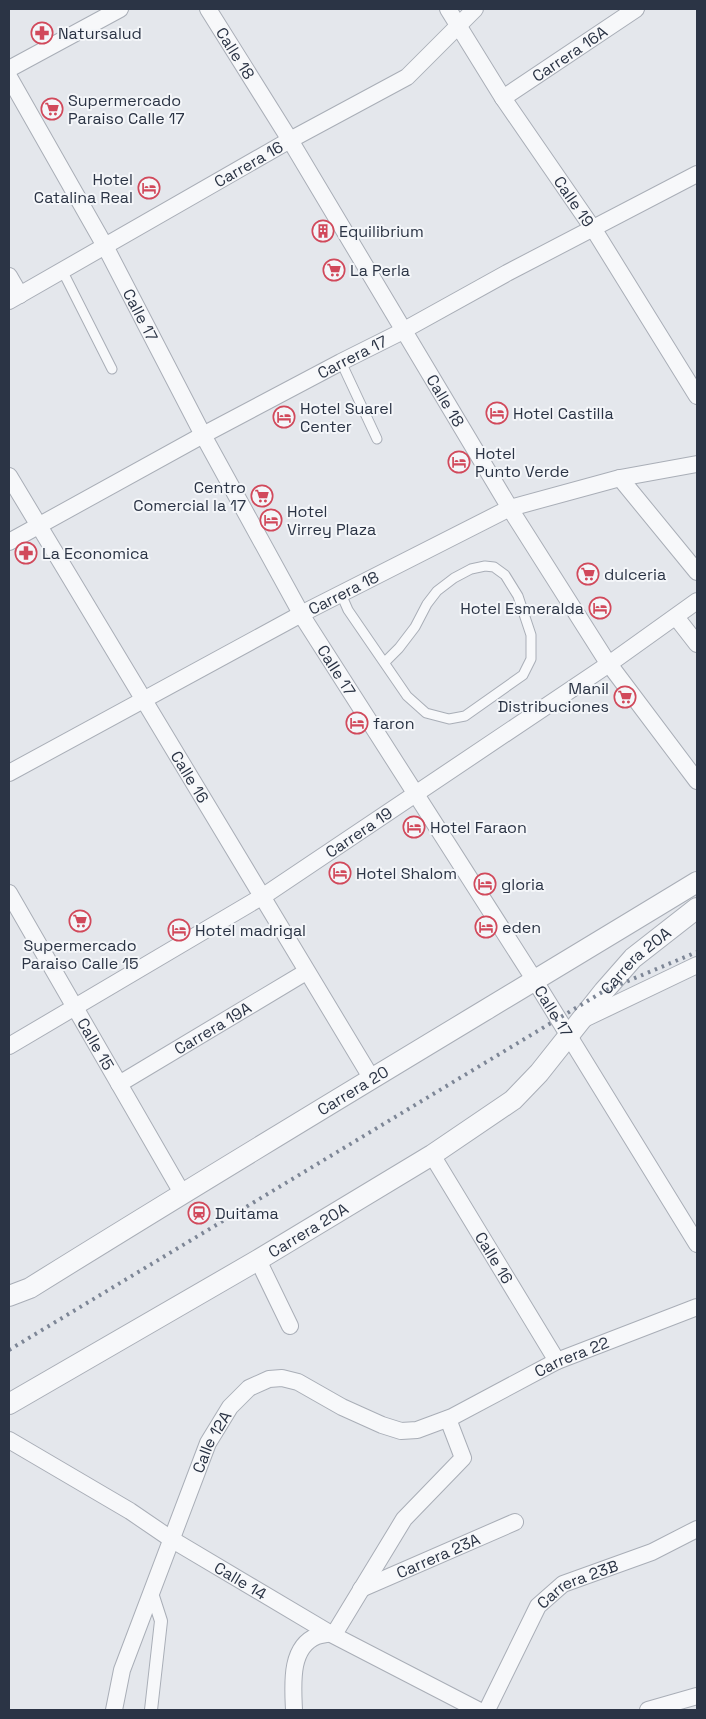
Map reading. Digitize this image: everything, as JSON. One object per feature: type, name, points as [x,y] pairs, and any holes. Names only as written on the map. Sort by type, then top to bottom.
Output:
[{"type":"street","points":[[9,69],[120,9]]},
{"type":"street","name":"Calle 18","points":[[208,9],[290,140],[510,508],[609,664],[697,781]]},
{"type":"street","name":"Calle 19","points":[[448,9],[503,98],[593,228],[697,396]]},
{"type":"street","name":"Carrera 16","points":[[14,298],[290,140],[407,77],[475,9]]},
{"type":"street","name":"Carrera 16A","points":[[503,98],[636,9]]},
{"type":"street","name":"Calle 17","points":[[9,77],[105,246],[203,435],[301,614],[534,980],[697,1244]]},
{"type":"street","name":"Carrera 17","points":[[9,542],[203,435],[697,174]]},
{"type":"street","points":[[9,276],[14,298]]},
{"type":"street","name":"Carrera 18","points":[[9,773],[301,614],[510,508],[620,478],[697,464]]},
{"type":"street","name":"Calle 16","points":[[9,476],[306,972],[372,1078]]},
{"type":"street","points":[[620,478],[697,572]]},
{"type":"street","name":"Carrera 19","points":[[9,1046],[261,897],[609,664],[697,601]]},
{"type":"street","points":[[676,616],[697,644]]},
{"type":"street","name":"Carrera 20","points":[[9,1296],[30,1288],[372,1078],[697,882]]},
{"type":"street","name":"Calle 15","points":[[9,893],[182,1194]]},
{"type":"street","name":"Carrera 20A","points":[[9,1404],[258,1260],[432,1155],[513,1100],[633,958],[697,908]]},
{"type":"street","points":[[608,936],[616,936],[626,940],[632,948],[633,958]]},
{"type":"street","name":"Carrera 20A","points":[[581,1021],[697,965]]},
{"type":"street","name":"Carrera 19A","points":[[119,1084],[306,972]]},
{"type":"street","name":"Calle 16","points":[[432,1155],[557,1361]]},
{"type":"street","points":[[258,1260],[290,1326]]},
{"type":"street","name":"Carrera 22","points":[[450,1418],[557,1361],[697,1307]]},
{"type":"street","name":"Calle 12A","points":[[114,1710],[122,1670],[208,1443],[230,1407],[248,1388],[268,1380],[282,1378],[298,1382],[342,1407],[401,1432],[417,1430],[450,1418]]},
{"type":"street","points":[[294,1710],[293,1682],[298,1656],[306,1643],[317,1636],[331,1634],[336,1631],[404,1518],[463,1458],[450,1418]]},
{"type":"street","name":"Calle 14","points":[[9,1440],[130,1511],[171,1539],[331,1634],[478,1710]]},
{"type":"street","name":"Carrera 23A","points":[[361,1589],[514,1522]]},
{"type":"street","name":"Carrera 23B","points":[[487,1710],[538,1606],[563,1584],[652,1552],[697,1529]]},
{"type":"street","points":[[151,1590],[161,1621],[151,1710]]},
{"type":"street","points":[[648,1710],[697,1696]]},
{"type":"lane","points":[[60,272],[65,276],[112,369]]},
{"type":"lane","points":[[341,362],[377,440]]},
{"type":"lane","points":[[341,594],[348,610],[407,696],[426,713],[449,719],[465,716],[523,675],[531,659],[531,635],[518,596],[505,575],[494,567],[485,566],[471,569],[454,578],[437,591],[427,604],[415,627],[399,648],[385,662]]},
{"type":"railway","points":[[9,1350],[604,991],[697,952]]},
{"type":"place","name":"Natursalud","points":[[42,33]]},
{"type":"place","name":"Supermercado Paraiso Calle 17","points":[[52,109]]},
{"type":"place","name":"Hotel Catalina Real","points":[[149,188]]},
{"type":"place","name":"Equilibrium","points":[[323,231]]},
{"type":"place","name":"La Perla","points":[[334,270]]},
{"type":"place","name":"Hotel Castilla","points":[[497,413]]},
{"type":"place","name":"Hotel Suarel Center","points":[[284,417]]},
{"type":"place","name":"Hotel Punto Verde","points":[[459,462]]},
{"type":"place","name":"Centro Comercial la 17","points":[[262,496]]},
{"type":"place","name":"Hotel Virrey Plaza","points":[[271,520]]},
{"type":"place","name":"La Economica","points":[[26,553]]},
{"type":"place","name":"dulceria","points":[[588,574]]},
{"type":"place","name":"Hotel Esmeralda","points":[[600,608]]},
{"type":"place","name":"Manil Distribuciones","points":[[625,697]]},
{"type":"place","name":"faron","points":[[357,723]]},
{"type":"place","name":"Hotel Faraon","points":[[414,827]]},
{"type":"place","name":"Hotel Shalom","points":[[340,873]]},
{"type":"place","name":"gloria","points":[[485,884]]},
{"type":"place","name":"Supermercado Paraiso Calle 15","points":[[80,921]]},
{"type":"place","name":"eden","points":[[486,927]]},
{"type":"place","name":"Hotel madrigal","points":[[179,930]]},
{"type":"place","name":"Duitama","points":[[199,1213]]}]
